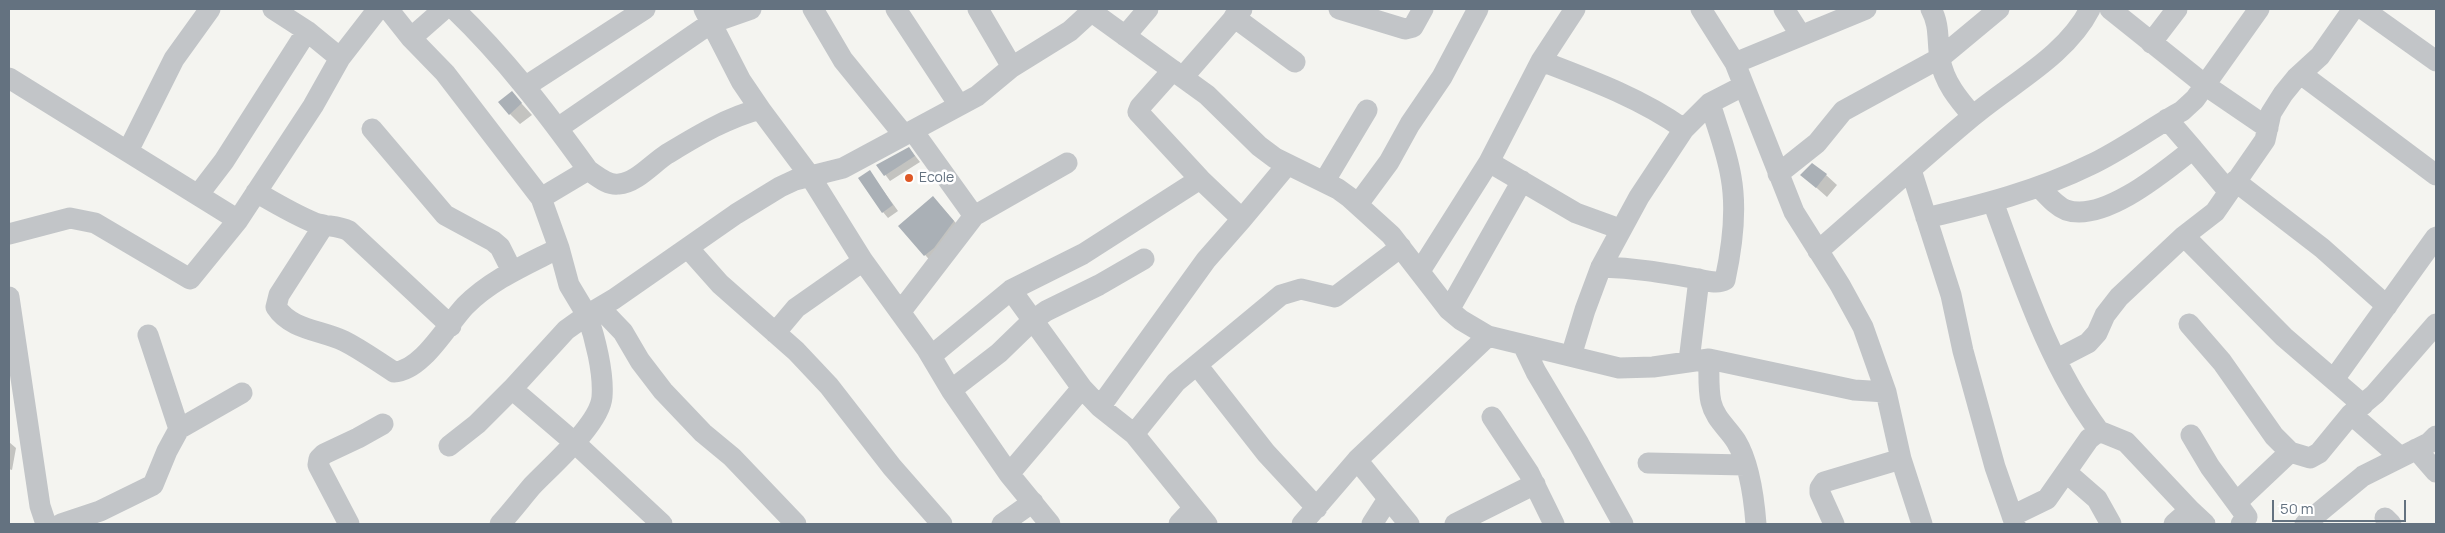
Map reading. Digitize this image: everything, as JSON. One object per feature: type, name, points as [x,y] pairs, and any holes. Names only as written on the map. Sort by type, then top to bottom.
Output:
[{"type":"street","points":[[128,150],[174,59],[210,9]]},
{"type":"street","points":[[273,9],[307,30],[340,58]]},
{"type":"street","points":[[9,234],[70,218],[85,220],[107,229],[189,279],[238,220],[313,106],[340,58],[378,9]]},
{"type":"street","points":[[388,9],[411,38],[445,73],[541,198],[559,248],[569,285],[594,311],[623,332],[640,360],[663,391],[703,433],[732,457],[796,524]]},
{"type":"street","points":[[411,38],[444,9]]},
{"type":"street","points":[[454,9],[479,33],[526,86],[588,170],[606,182],[618,185],[628,182],[666,155],[734,116],[760,109]]},
{"type":"street","points":[[526,86],[644,9]]},
{"type":"street","points":[[558,128],[707,16],[751,9]]},
{"type":"street","points":[[813,9],[843,60],[908,133],[974,216]]},
{"type":"street","points":[[896,9],[959,106]]},
{"type":"street","points":[[978,9],[1012,67]]},
{"type":"street","points":[[1125,36],[1148,9]]},
{"type":"street","points":[[1339,9],[1405,29],[1413,27],[1423,9]]},
{"type":"street","points":[[1358,204],[1399,146],[1410,124],[1442,77],[1478,9]]},
{"type":"street","points":[[1701,9],[1735,62],[1794,212],[1864,327],[1875,354],[1886,392],[1901,460],[1922,524]]},
{"type":"street","points":[[1784,9],[1800,34]]},
{"type":"street","points":[[1735,62],[1800,34],[1866,9]]},
{"type":"street","points":[[1931,9],[1938,27],[1940,58],[1944,76],[1954,93],[1973,116]]},
{"type":"street","points":[[1778,174],[1818,143],[1843,111],[1940,58],[1999,9]]},
{"type":"street","points":[[1818,251],[1973,116],[2057,50],[2076,33],[2090,9]]},
{"type":"street","points":[[2110,9],[2205,85],[2268,128]]},
{"type":"street","points":[[2151,43],[2177,9]]},
{"type":"street","points":[[1926,218],[1993,202],[2040,188],[2091,165],[2167,119],[2191,103],[2259,9]]},
{"type":"street","points":[[2057,359],[2088,343],[2097,333],[2105,315],[2119,297],[2184,236],[2212,215],[2261,146],[2273,109],[2300,74],[2320,56],[2353,9]]},
{"type":"street","points":[[2363,9],[2436,59]]},
{"type":"street","points":[[449,446],[477,424],[566,330],[736,214],[780,187],[796,180],[843,168],[977,96],[1012,67],[1070,31],[1091,10],[1207,95],[1259,146],[1287,165],[1338,189],[1358,204],[1401,247],[1449,310],[1472,328],[1488,336],[1619,368],[1653,367],[1699,360],[1761,368],[1854,390],[1886,392]]},
{"type":"street","points":[[1420,271],[1489,162],[1565,12]]},
{"type":"street","points":[[1242,219],[1200,179],[1138,112],[1140,107],[1178,74],[1238,13],[1295,62]]},
{"type":"street","points":[[707,16],[742,81],[760,109],[810,176],[863,261],[901,311],[951,390],[1009,474],[1050,524]]},
{"type":"street","points":[[198,195],[224,160],[307,30]]},
{"type":"street","points":[[1541,60],[1617,90],[1659,112],[1684,129]]},
{"type":"street","points":[[2300,74],[2436,175]]},
{"type":"street","points":[[9,78],[128,150],[238,220]]},
{"type":"street","points":[[1572,356],[1585,310],[1601,267],[1620,230],[1684,129],[1710,103],[1743,86]]},
{"type":"street","points":[[1601,267],[1658,270],[1719,282],[1725,280],[1733,224],[1731,178],[1710,103]]},
{"type":"street","points":[[1324,182],[1367,110]]},
{"type":"street","points":[[2167,119],[2193,149],[2232,186],[2322,248],[2387,306]]},
{"type":"street","points":[[372,128],[445,215],[500,247],[512,271]]},
{"type":"street","points":[[2040,188],[2055,203],[2066,210],[2089,211],[2114,203],[2146,184],[2193,149]]},
{"type":"street","points":[[1489,162],[1576,213],[1620,230]]},
{"type":"street","points":[[901,311],[974,216],[1016,190],[1067,163]]},
{"type":"street","points":[[1100,407],[1206,260],[1287,165]]},
{"type":"street","points":[[541,198],[588,170]]},
{"type":"street","points":[[1911,170],[1951,294],[1963,350],[1995,467],[2014,520],[2048,499],[2089,439],[2099,431]]},
{"type":"street","points":[[931,356],[1011,290],[1083,254],[1200,179]]},
{"type":"street","points":[[1449,310],[1522,181]]},
{"type":"street","points":[[256,192],[275,204],[324,225],[336,225],[349,231],[451,326]]},
{"type":"street","points":[[1993,202],[2033,308],[2074,394],[2099,431],[2126,442],[2198,517],[2174,524]]},
{"type":"street","points":[[324,225],[279,295],[276,307],[283,318],[345,342],[394,372],[402,372],[414,364],[451,326],[464,307],[493,283],[512,271],[559,248]]},
{"type":"street","points":[[2184,236],[2279,332],[2334,379],[2357,410],[2407,453],[2436,472]]},
{"type":"street","points":[[2334,379],[2436,237]]},
{"type":"street","points":[[1134,434],[1176,382],[1281,296],[1301,289],[1335,297],[1401,247]]},
{"type":"street","points":[[688,248],[720,284],[775,333],[829,386],[892,467],[942,524]]},
{"type":"street","points":[[951,390],[999,353],[1032,321],[1059,304],[1094,288],[1144,259]]},
{"type":"street","points":[[775,333],[796,308],[863,261]]},
{"type":"street","points":[[1699,279],[1699,360],[1716,416],[1736,441],[1745,465],[1756,524]]},
{"type":"street","points":[[1011,290],[1082,388],[1100,407],[1134,434],[1193,519]]},
{"type":"street","points":[[9,297],[15,374],[40,506],[46,524]]},
{"type":"street","points":[[500,524],[533,486],[575,443],[598,410],[602,398],[594,311]]},
{"type":"street","points":[[2189,324],[2222,362],[2274,436],[2290,452],[2304,457],[2315,456],[2357,410],[2375,394],[2436,324]]},
{"type":"street","points":[[148,335],[179,429]]},
{"type":"street","points":[[1302,524],[1356,460],[1488,336]]},
{"type":"street","points":[[1523,345],[1536,372],[1579,444],[1623,524]]},
{"type":"street","points":[[1197,365],[1266,453],[1317,508]]},
{"type":"street","points":[[1009,474],[1082,388]]},
{"type":"street","points":[[512,389],[575,443],[662,524]]},
{"type":"street","points":[[61,524],[100,511],[153,485],[167,451],[179,429],[242,393]]},
{"type":"street","points":[[1492,418],[1515,449],[1535,484],[1554,524]]},
{"type":"street","points":[[347,524],[318,465],[319,459],[324,454],[383,424]]},
{"type":"street","points":[[2191,435],[2210,467],[2247,517],[2241,524]]},
{"type":"street","points":[[2305,524],[2363,476],[2436,436]]},
{"type":"street","points":[[2237,502],[2290,452]]},
{"type":"street","points":[[1356,460],[1409,524]]},
{"type":"street","points":[[1834,524],[1820,493],[1820,488],[1824,482],[1901,460]]},
{"type":"street","points":[[1648,463],[1745,465]]},
{"type":"street","points":[[2066,472],[2097,499],[2111,524]]},
{"type":"street","points":[[1455,524],[1535,484]]},
{"type":"street","points":[[1372,524],[1388,499]]},
{"type":"street","points":[[1002,524],[1033,502]]},
{"type":"building","points":[[512,91],[522,103],[509,115],[498,102]]},
{"type":"building","points":[[909,147],[915,156],[884,176],[876,165]]},
{"type":"building","points":[[1812,163],[1827,174],[1816,188],[1800,175]]},
{"type":"building","points":[[870,170],[893,205],[882,213],[858,178]]},
{"type":"building","points":[[933,196],[954,221],[934,248],[924,256],[898,226]]},
{"type":"place","name":"Ecole","points":[[909,178]]}]
